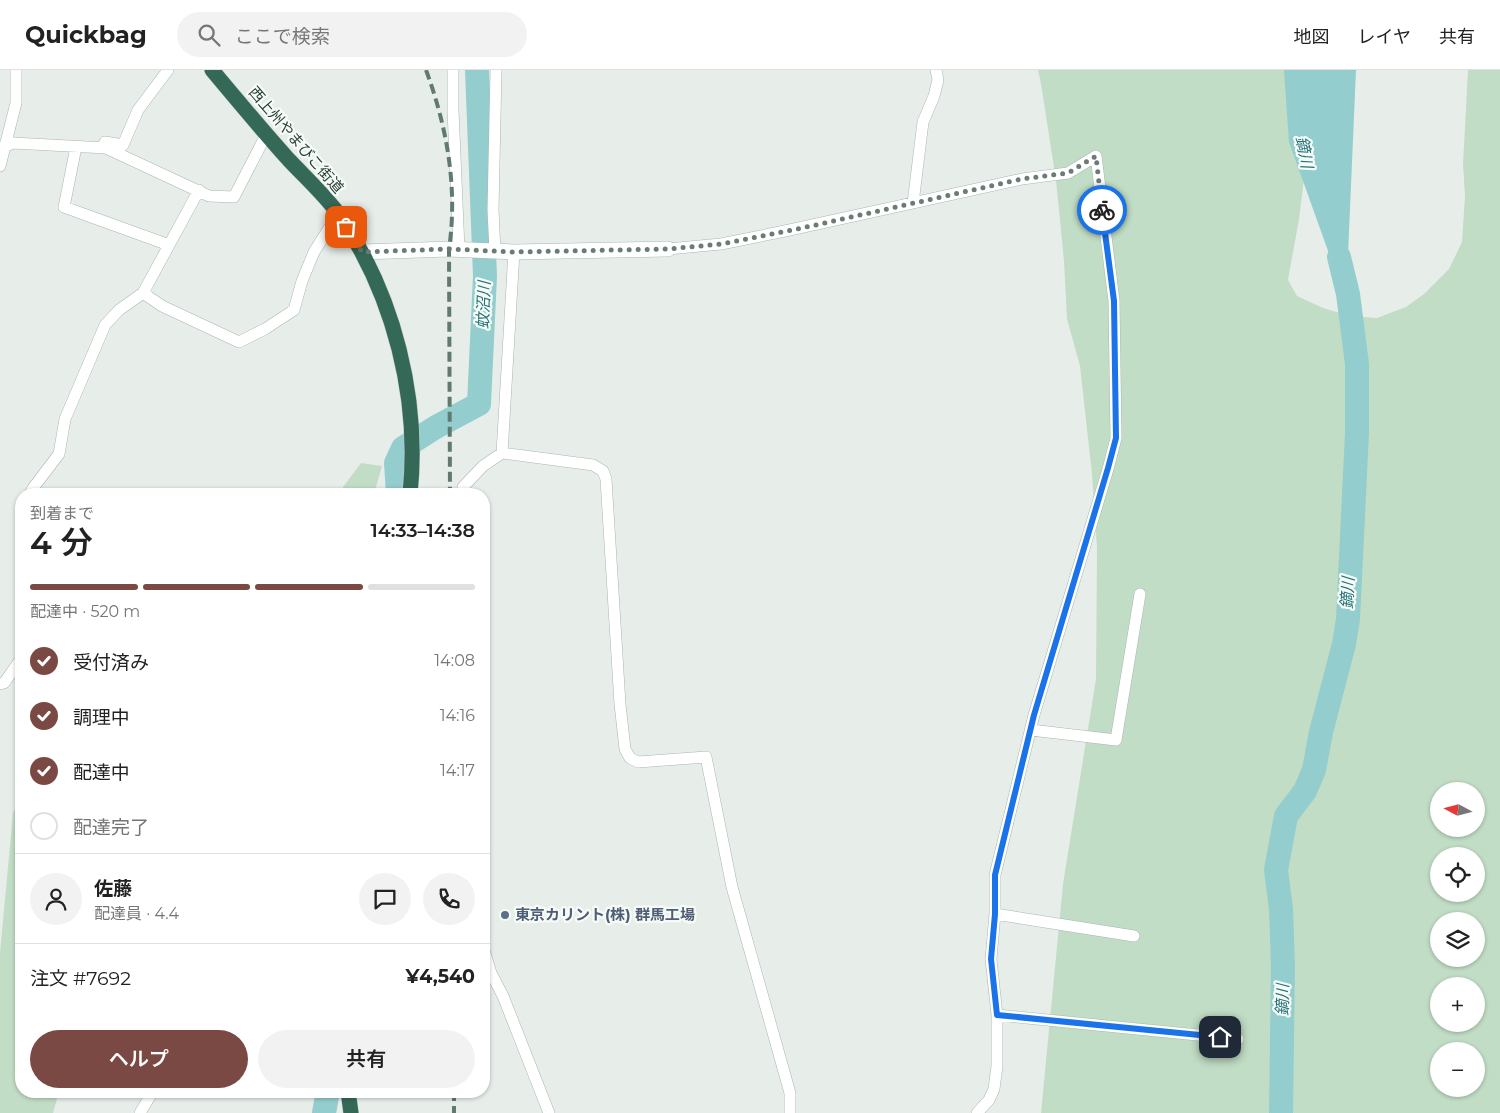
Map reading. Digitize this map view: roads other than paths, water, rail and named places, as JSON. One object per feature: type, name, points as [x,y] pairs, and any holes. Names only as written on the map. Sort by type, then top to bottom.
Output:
[{"type":"highway","name":"西上州やまびこ街道","points":[[212,70],[266,134],[338,214],[362,252],[388,313],[404,370],[413,428],[411,488]]},
{"type":"highway","points":[[349,1098],[351,1113]]},
{"type":"street","points":[[0,166],[2,147],[16,104],[16,70]]},
{"type":"street","points":[[102,148],[105,142],[123,145],[138,110],[168,70]]},
{"type":"street","points":[[454,70],[453,110],[459,249]]},
{"type":"street","points":[[495,251],[493,210],[496,70]]},
{"type":"street","points":[[913,203],[923,122],[934,96],[938,80],[936,70]]},
{"type":"street","points":[[2,147],[13,143],[106,148],[209,196],[234,197],[266,134]]},
{"type":"street","points":[[76,146],[64,207],[169,245]]},
{"type":"street","points":[[362,252],[459,249],[514,252],[668,249],[721,244],[1022,179],[1068,173],[1096,156],[1114,301],[1116,438],[1031,730],[995,875],[995,914],[991,959],[997,1015],[997,1066],[994,1089],[989,1100],[977,1113]]},
{"type":"street","points":[[33,488],[59,454],[65,419],[105,325],[119,310],[143,293],[199,190]]},
{"type":"street","points":[[143,293],[162,306],[239,342],[265,329],[294,310],[302,281],[314,252],[338,214]]},
{"type":"street","points":[[502,453],[514,252]]},
{"type":"street","points":[[463,488],[475,474],[502,453],[593,465],[602,471],[606,479],[620,704],[625,749],[630,758],[638,762],[706,757],[732,888],[790,1093],[790,1113]]},
{"type":"street","points":[[1031,730],[1116,740],[1140,594]]},
{"type":"street","points":[[0,684],[4,683],[15,669]]},
{"type":"street","points":[[995,914],[1134,936]]},
{"type":"street","points":[[490,971],[503,996],[549,1113]]},
{"type":"street","points":[[997,1015],[1238,1039]]},
{"type":"street","points":[[140,1113],[149,1098]]},
{"type":"water","points":[[1284,70],[1356,70],[1346,301],[1289,142]]},
{"type":"waterway","name":"蚊沼川","points":[[398,488],[396,463],[403,448],[436,427],[479,404],[485,276],[477,70]]},
{"type":"waterway","name":"鏑川","points":[[1281,1113],[1283,965],[1281,909],[1276,870],[1286,816],[1305,791],[1314,770],[1321,732],[1344,644],[1348,619],[1357,433],[1357,364],[1348,294],[1339,257]]},
{"type":"waterway","name":"蚊沼川","points":[[324,1113],[327,1098]]},
{"type":"railway","points":[[426,70],[440,113],[449,158],[451,181],[452,203],[449,249],[450,488]]},
{"type":"railway","points":[[454,1098],[454,1113]]},
{"type":"place","name":"東京カリント(株) 群馬工場","points":[[505,915]]}]
